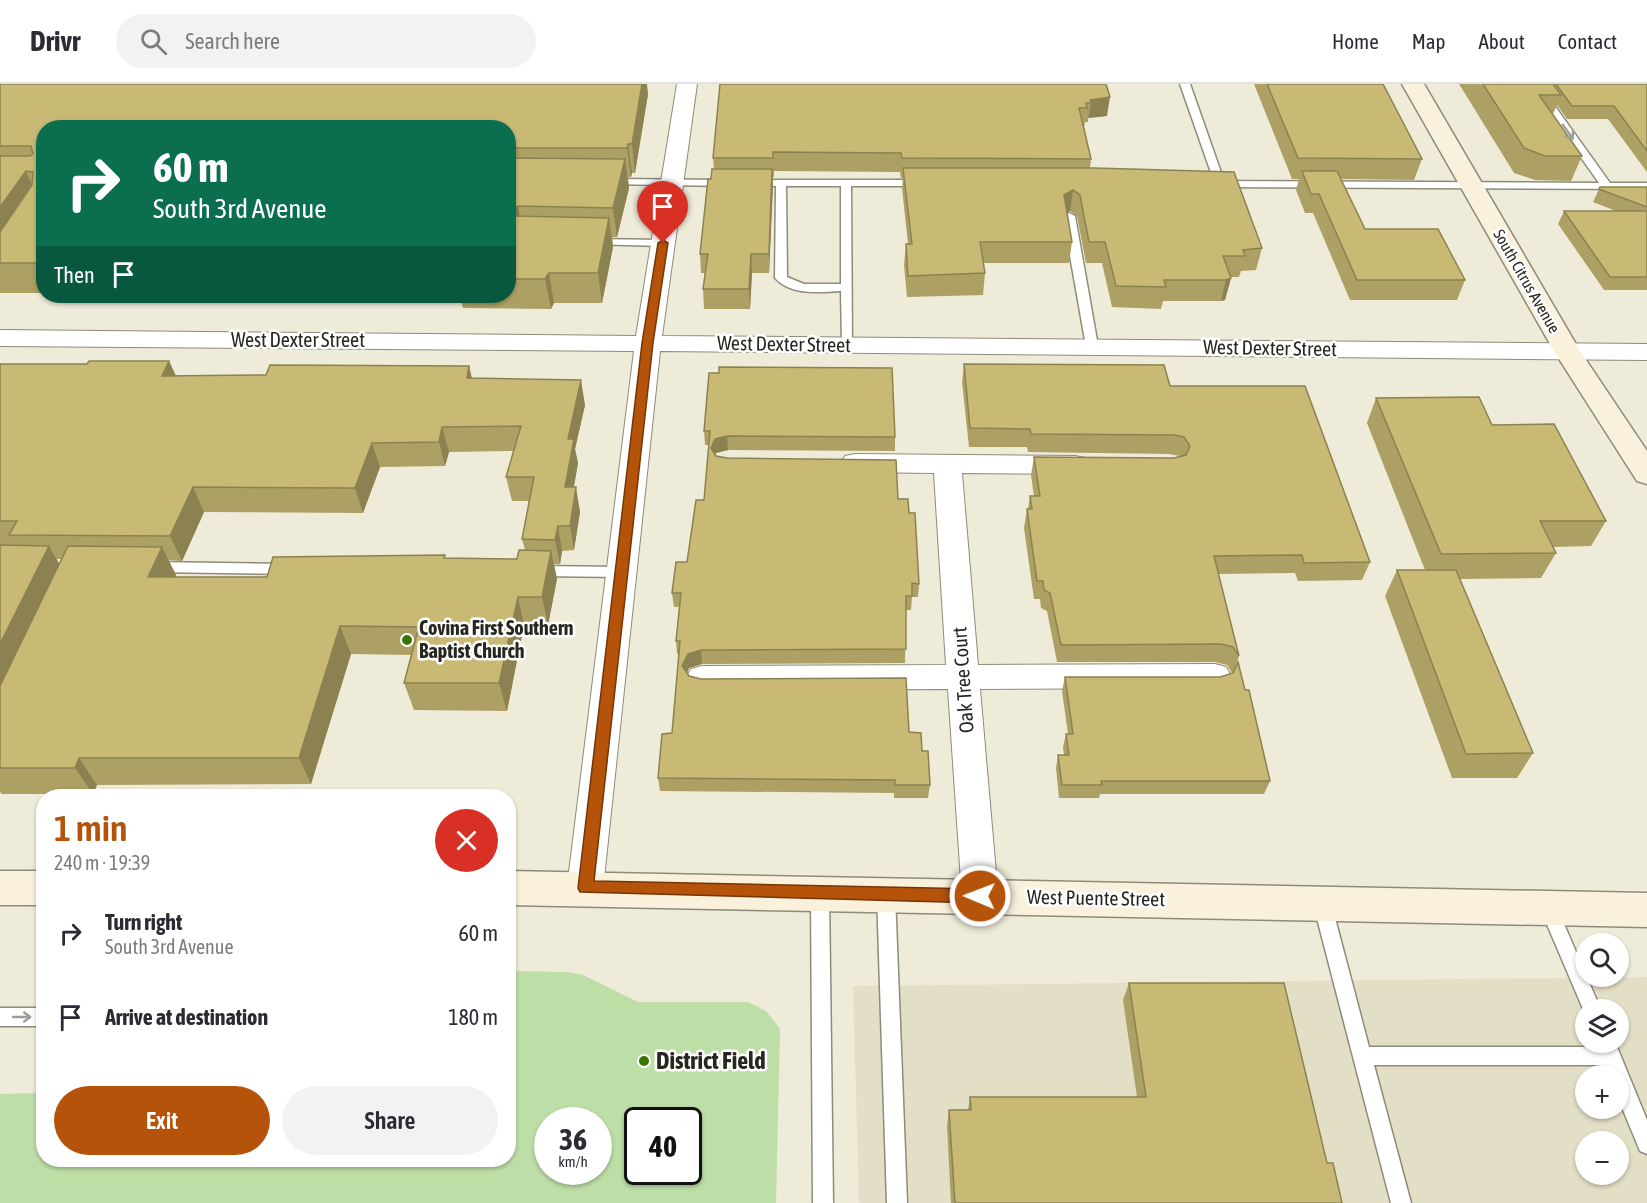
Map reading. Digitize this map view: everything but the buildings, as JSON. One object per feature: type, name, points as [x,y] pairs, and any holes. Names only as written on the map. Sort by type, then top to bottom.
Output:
[{"type":"street","points":[[585,888],[648,343],[687,84]]},
{"type":"street","name":"South Citrus Avenue","points":[[1413,84],[1567,351],[1647,474]]},
{"type":"street","name":"West Dexter Street","points":[[0,338],[1647,352]]},
{"type":"street","points":[[831,462],[1099,465]]},
{"type":"street","name":"Oak Tree Court","points":[[947,464],[980,896]]},
{"type":"street","points":[[702,678],[1215,676]]},
{"type":"street","points":[[0,888],[36,888]]},
{"type":"street","name":"West Puente Street","points":[[516,888],[820,892],[1647,910]]},
{"type":"lane","points":[[1185,84],[1214,184],[1647,186]]},
{"type":"lane","points":[[1534,84],[1607,186]]},
{"type":"lane","points":[[602,182],[928,183]]},
{"type":"lane","points":[[781,183],[782,278],[788,284],[811,288],[847,287]]},
{"type":"lane","points":[[846,183],[848,345]]},
{"type":"lane","points":[[1068,216],[1092,346]]},
{"type":"lane","points":[[582,242],[663,243]]},
{"type":"lane","points":[[138,567],[303,569]]},
{"type":"lane","points":[[527,571],[622,572]]},
{"type":"lane","points":[[820,892],[822,1203]]},
{"type":"lane","points":[[886,894],[897,1203]]},
{"type":"lane","points":[[1322,903],[1401,1203]]},
{"type":"lane","points":[[1549,908],[1587,999]]},
{"type":"lane","points":[[0,1017],[36,1017]]},
{"type":"lane","points":[[1362,1056],[1575,1050]]},
{"type":"lane","points":[[1610,1053],[1647,1144]]},
{"type":"shaded area","points":[[1629,977],[1647,977],[1647,1203],[859,1203],[853,986],[1575,978],[1575,987],[1629,987]]},
{"type":"green space","name":"District Field","points":[[516,971],[567,972],[583,975],[638,1002],[748,1002],[766,1011],[780,1029],[776,1203],[0,1203],[0,1094],[36,1093],[36,1167],[516,1167]]},
{"type":"place","name":"Covina First Southern Baptist Church","points":[[407,640]]},
{"type":"place","name":"District Field","points":[[644,1061]]},
{"type":"route","points":[[663,243],[648,343],[585,888],[980,896]]}]
